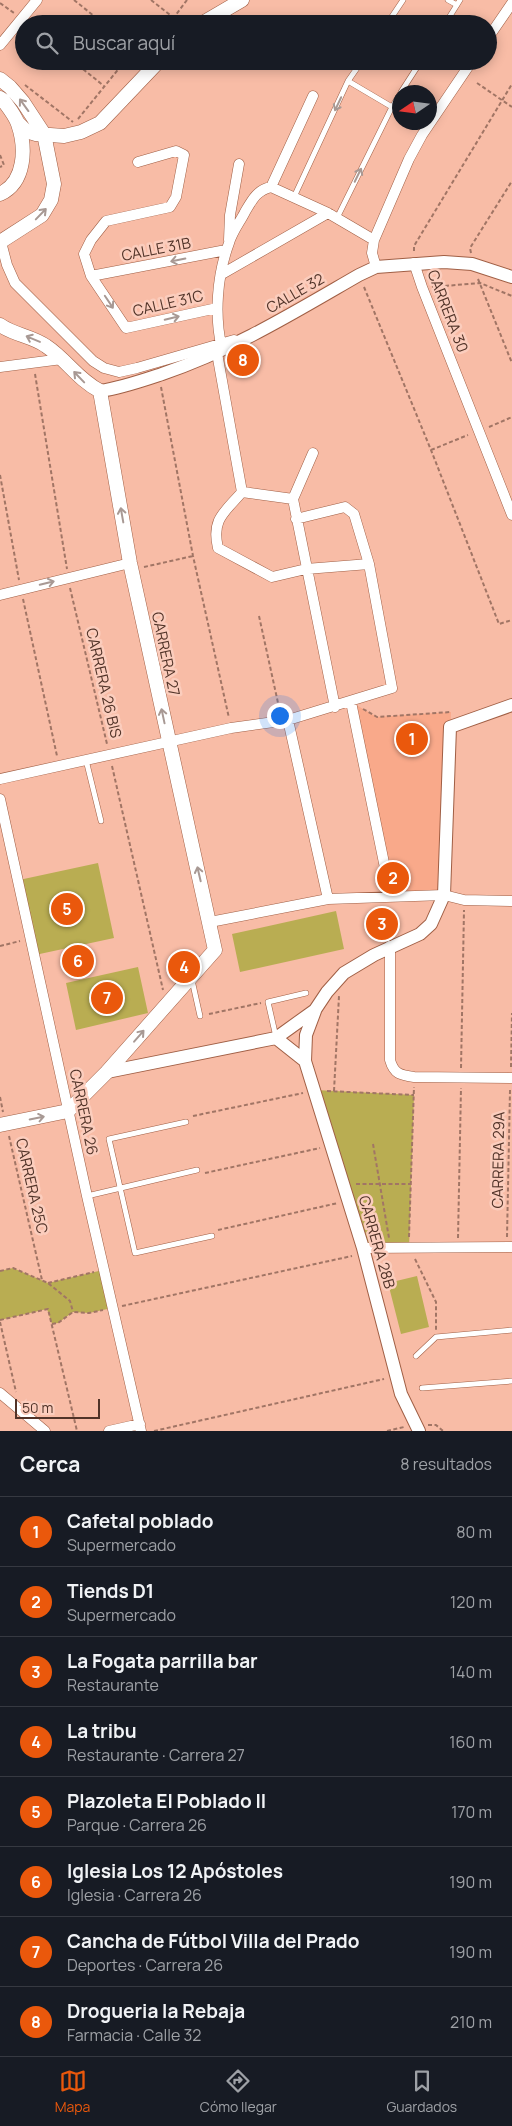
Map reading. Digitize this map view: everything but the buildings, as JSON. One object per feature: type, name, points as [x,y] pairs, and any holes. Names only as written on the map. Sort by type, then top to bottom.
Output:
[{"type":"main road","points":[[216,15],[242,0]]},
{"type":"main road","points":[[0,98],[26,131],[64,136],[81,132],[100,123],[150,70]]},
{"type":"main road","points":[[0,79],[10,87],[44,134],[54,184],[50,200],[42,215],[0,242]]},
{"type":"main road","points":[[0,194],[5,192],[14,181],[22,166],[23,148],[18,123]]},
{"type":"main road","points":[[0,325],[6,330],[36,340],[62,359],[84,383],[100,391]]},
{"type":"main road","name":"CARRERA 27","points":[[100,391],[131,566],[215,950],[191,977]]},
{"type":"main road","points":[[3,1124],[68,1111],[107,1072],[191,977]]},
{"type":"street","points":[[23,15],[36,0]]},
{"type":"street","points":[[497,25],[512,3]]},
{"type":"street","points":[[0,44],[15,25]]},
{"type":"street","points":[[376,267],[372,253],[374,240],[409,159],[422,135],[466,70]]},
{"type":"street","points":[[271,187],[313,96]]},
{"type":"street","points":[[91,276],[84,254],[91,240],[106,221],[170,207],[176,197],[184,155],[176,151],[138,162]]},
{"type":"street","points":[[239,164],[230,215],[228,246],[217,308],[220,349],[242,492]]},
{"type":"street","points":[[228,246],[254,196],[262,189],[271,187],[332,216],[374,240]]},
{"type":"street","points":[[222,274],[332,216]]},
{"type":"street","points":[[0,242],[15,283],[93,361],[104,368],[119,372],[220,349]]},
{"type":"street","name":"CALLE 31B","points":[[91,276],[228,246]]},
{"type":"street","name":"CALLE 32","points":[[100,391],[118,388],[158,375],[255,335],[376,267],[414,263],[472,264],[512,277]]},
{"type":"street","name":"CARRERA 30","points":[[414,263],[512,515]]},
{"type":"street","name":"CALLE 31C","points":[[91,276],[126,328],[217,308]]},
{"type":"street","points":[[0,367],[62,359]]},
{"type":"street","points":[[313,453],[293,499],[335,706]]},
{"type":"street","points":[[242,492],[293,499]]},
{"type":"street","points":[[242,492],[219,518],[214,533],[218,548],[272,577],[306,569],[369,564]]},
{"type":"street","points":[[0,779],[231,728],[285,721],[392,688],[369,564],[354,514],[345,507],[296,519]]},
{"type":"street","points":[[0,595],[68,578],[131,566]]},
{"type":"street","points":[[351,702],[391,897]]},
{"type":"street","points":[[107,1072],[276,1038],[315,1010],[327,992],[344,973],[390,946],[420,934],[431,924],[444,896],[450,727],[512,706]]},
{"type":"street","points":[[285,721],[328,899]]},
{"type":"street","name":"CARRERA 26","points":[[0,799],[112,1308],[141,1428]]},
{"type":"street","points":[[210,922],[328,899],[444,896],[464,900],[512,902]]},
{"type":"street","points":[[390,946],[390,1060],[392,1070],[399,1075],[414,1077],[511,1078]]},
{"type":"street","name":"CARRERA 28B","points":[[315,1010],[306,1035],[305,1061],[363,1250],[400,1394],[417,1428]]},
{"type":"street","points":[[276,1038],[305,1061]]},
{"type":"street","points":[[363,1250],[509,1247]]},
{"type":"street","points":[[0,1394],[45,1431]]},
{"type":"street","points":[[108,1431],[141,1428]]},
{"type":"lane","points":[[393,15],[403,0]]},
{"type":"lane","points":[[448,0],[457,6]]},
{"type":"lane","points":[[451,15],[460,0]]},
{"type":"lane","points":[[293,198],[348,81],[356,70]]},
{"type":"lane","points":[[406,85],[415,70]]},
{"type":"lane","points":[[332,216],[392,107],[348,81]]},
{"type":"lane","points":[[86,760],[101,821]]},
{"type":"lane","points":[[191,977],[200,1016]]},
{"type":"lane","points":[[276,1038],[268,1002],[306,993]]},
{"type":"lane","points":[[186,1120],[109,1139],[120,1188],[135,1253],[212,1234]]},
{"type":"lane","points":[[87,1196],[198,1172]]},
{"type":"lane","points":[[416,1356],[436,1337],[512,1330]]},
{"type":"lane","points":[[422,1388],[512,1381]]},
{"type":"path","points":[[74,0],[93,15]]},
{"type":"path","points":[[151,0],[170,15]]},
{"type":"path","points":[[176,15],[187,0]]},
{"type":"path","points":[[0,2],[15,15]]},
{"type":"path","points":[[84,70],[104,86]]},
{"type":"path","points":[[22,82],[74,123],[118,70]]},
{"type":"path","points":[[477,84],[512,107]]},
{"type":"path","name":"CARRERA 30","points":[[414,263],[414,246],[512,84]]},
{"type":"path","points":[[0,155],[4,165],[0,167]]},
{"type":"path","points":[[512,181],[470,248],[472,264],[512,363]]},
{"type":"path","points":[[359,275],[431,450],[499,624],[512,620]]},
{"type":"path","points":[[422,287],[480,283],[512,296]]},
{"type":"path","name":"CARRERA 26 BIS","points":[[34,363],[68,578],[166,1005]]},
{"type":"path","points":[[158,375],[193,556],[231,728]]},
{"type":"path","points":[[0,475],[21,590],[60,766]]},
{"type":"path","points":[[131,566],[193,556]]},
{"type":"path","points":[[259,616],[285,721]]},
{"type":"path","points":[[351,702],[377,717],[451,712]]},
{"type":"path","points":[[0,946],[32,939]]},
{"type":"path","points":[[334,1091],[340,978]]},
{"type":"path","points":[[200,1016],[268,1002]]},
{"type":"path","name":"CARRERA 29A","points":[[509,1247],[512,1012]]},
{"type":"path","points":[[186,1120],[315,1090],[414,1095],[410,1248],[436,1302],[436,1337]]},
{"type":"path","name":"CARRERA 25C","points":[[0,1097],[3,1124],[42,1280]]},
{"type":"path","points":[[373,1144],[391,1248]]},
{"type":"path","points":[[198,1172],[331,1146]]},
{"type":"path","points":[[343,1184],[411,1184]]},
{"type":"path","points":[[212,1234],[348,1200]]},
{"type":"path","points":[[52,1324],[58,1323],[73,1312],[89,1313],[363,1250]]},
{"type":"path","points":[[0,1271],[13,1268],[48,1283],[70,1301],[73,1312]]},
{"type":"path","points":[[48,1283],[104,1270]]},
{"type":"path","points":[[20,1410],[0,1321],[48,1309],[77,1431]]},
{"type":"path","points":[[154,1431],[396,1376]]},
{"type":"path","points":[[387,1431],[417,1428]]},
{"type":"shaded area","points":[[351,702],[377,717],[451,712],[444,895],[391,897]]},
{"type":"shaded area","points":[[98,863],[114,938],[35,955],[19,880]]},
{"type":"shaded area","points":[[336,911],[344,949],[240,972],[232,934]]},
{"type":"shaded area","points":[[138,967],[148,1013],[76,1030],[66,983]]},
{"type":"shaded area","points":[[315,1090],[414,1095],[409,1248],[363,1248]]},
{"type":"shaded area","points":[[13,1268],[48,1283],[103,1270],[112,1308],[89,1313],[73,1312],[58,1323],[52,1324],[47,1309],[0,1320],[0,1271]]},
{"type":"shaded area","points":[[417,1276],[429,1327],[401,1334],[388,1283]]},
{"type":"place","name":"Drogueria la Rebaja","points":[[243,360]]},
{"type":"place","name":"Cafetal poblado","points":[[412,739]]},
{"type":"place","name":"Tiends D1","points":[[393,878]]},
{"type":"place","name":"Plazoleta El Poblado II","points":[[67,909]]},
{"type":"place","name":"La Fogata parrilla bar","points":[[382,924]]},
{"type":"place","name":"Iglesia Los 12 Apóstoles","points":[[78,961]]},
{"type":"place","name":"La tribu","points":[[184,967]]},
{"type":"place","name":"Cancha de Fútbol Villa del Prado","points":[[107,998]]}]
